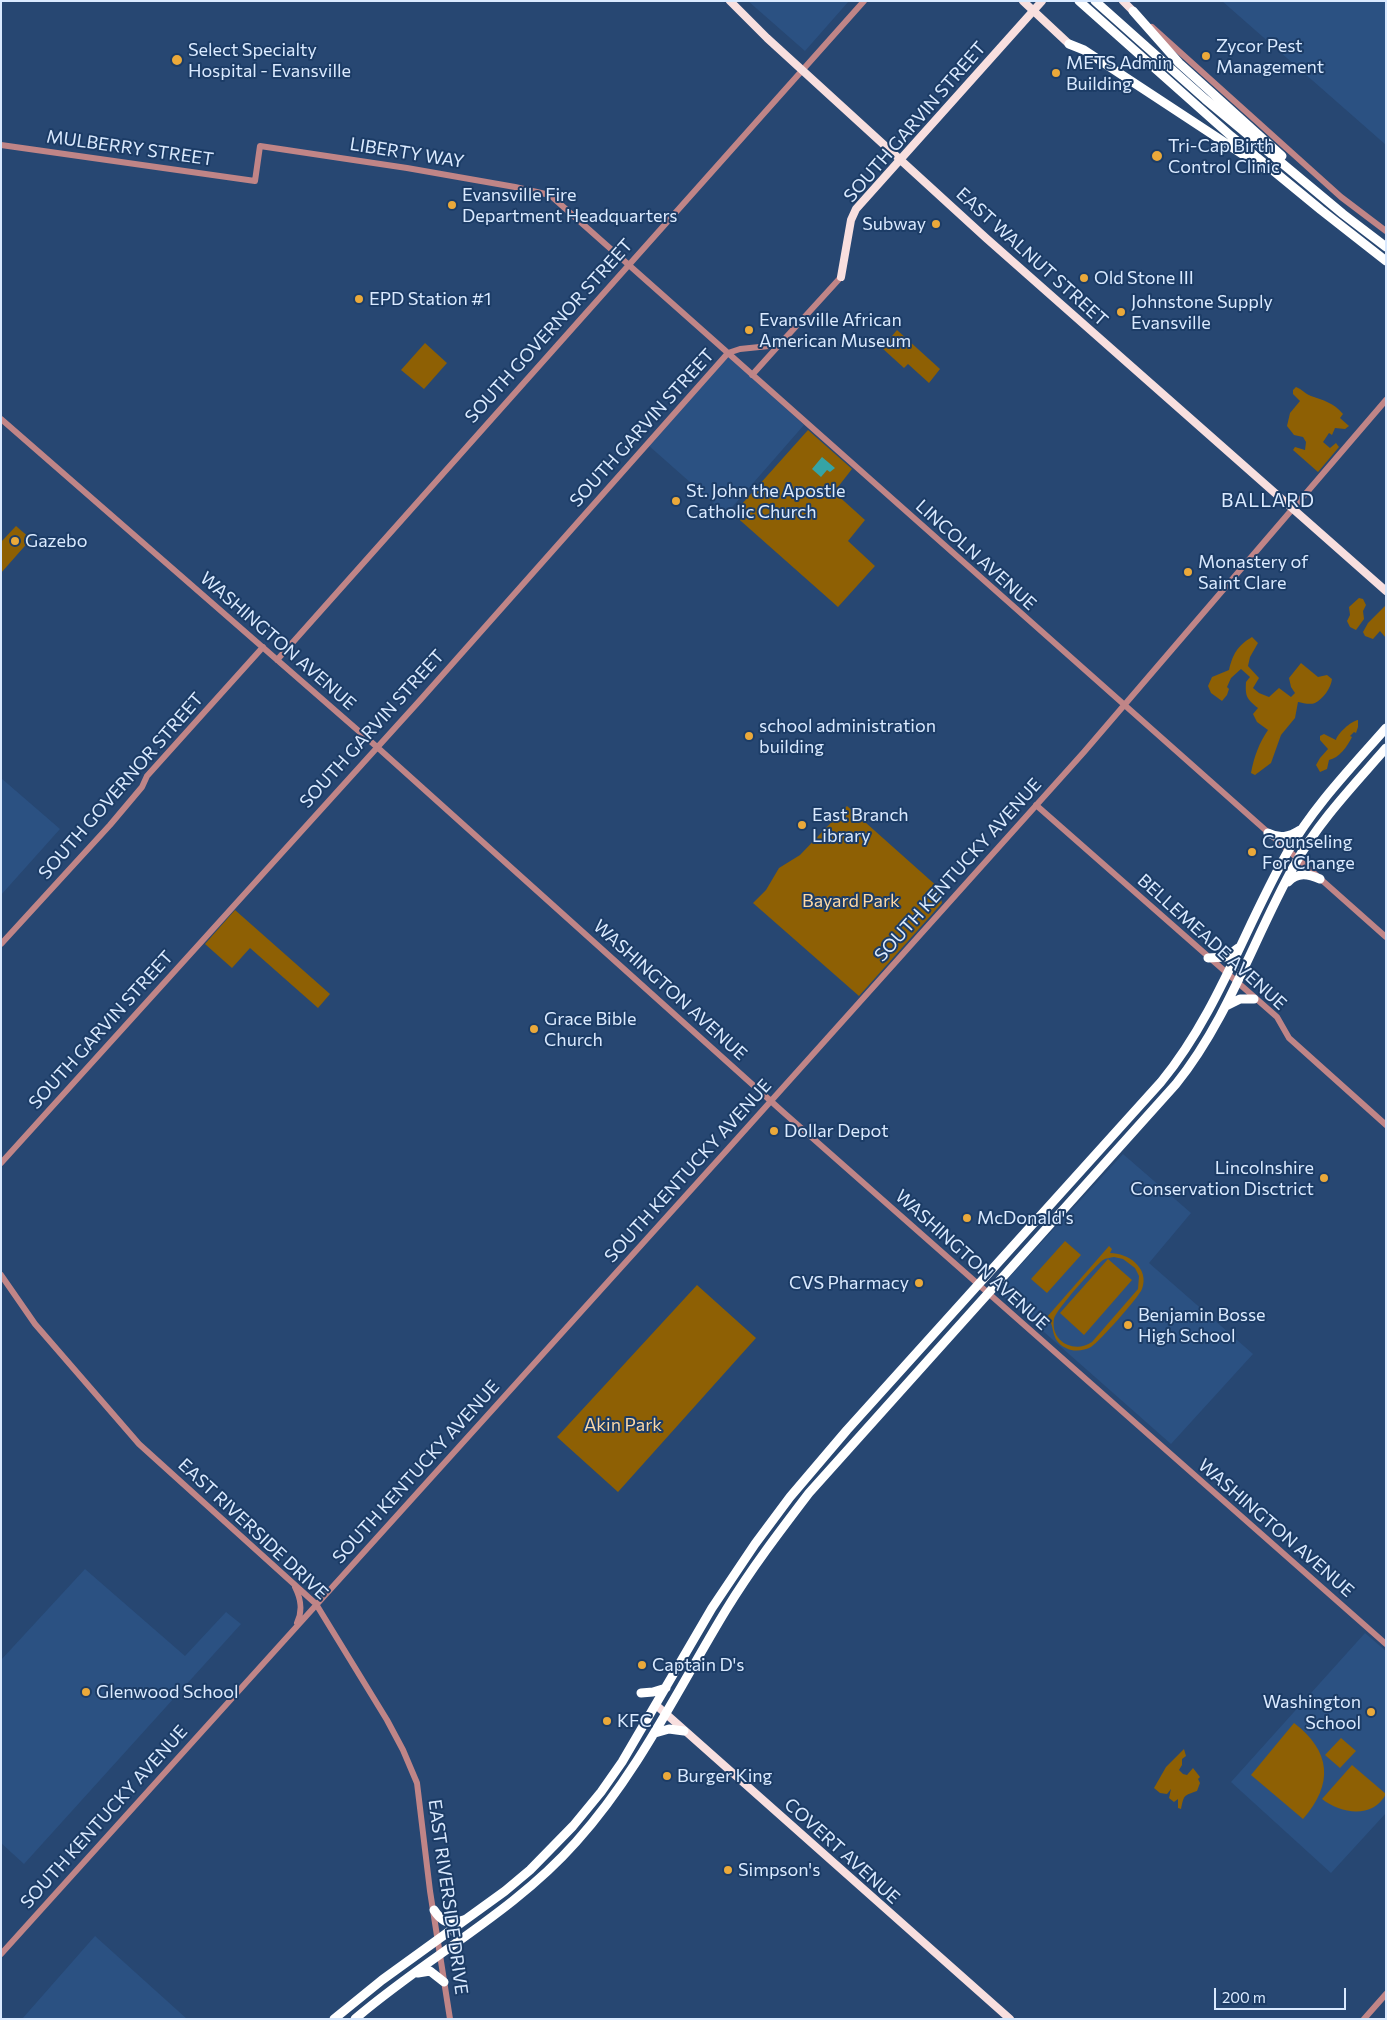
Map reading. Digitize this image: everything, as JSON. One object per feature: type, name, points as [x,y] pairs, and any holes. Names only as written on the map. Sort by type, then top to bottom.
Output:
[{"type":"highway","points":[[1079,1],[1175,88],[1386,261]]},
{"type":"highway","points":[[1095,1],[1205,99],[1386,247]]},
{"type":"highway","points":[[1133,10],[1179,63],[1281,155],[1303,180]]},
{"type":"highway","points":[[1069,44],[1084,50],[1290,184]]},
{"type":"highway","points":[[334,2019],[382,1980],[476,1913],[530,1870],[573,1826],[612,1776],[716,1602],[770,1523],[812,1469],[1161,1082],[1181,1056],[1207,1015],[1288,851],[1319,806],[1386,728]]},
{"type":"highway","points":[[355,2019],[507,1906],[563,1856],[606,1806],[655,1734],[727,1610],[767,1549],[826,1474],[1182,1077],[1207,1040],[1226,1006],[1298,860],[1328,816],[1386,748]]},
{"type":"highway","points":[[1268,833],[1277,837],[1288,837],[1302,829]]},
{"type":"highway","points":[[1284,886],[1295,876],[1303,874],[1320,879]]},
{"type":"highway","points":[[1208,958],[1226,957],[1240,946]]},
{"type":"highway","points":[[1226,1006],[1240,999],[1254,999]]},
{"type":"highway","points":[[1106,1143],[1110,1141],[1115,1142],[1116,1151]]},
{"type":"highway","points":[[884,1388],[882,1392],[884,1398],[894,1397]]},
{"type":"highway","points":[[641,1693],[666,1688]]},
{"type":"highway","points":[[655,1734],[669,1729],[684,1731]]},
{"type":"highway","points":[[434,1910],[441,1919],[452,1923],[476,1913]]},
{"type":"highway","points":[[403,1982],[420,1972],[428,1970],[444,1982]]},
{"type":"main road","name":"EAST WALNUT STREET","points":[[730,1],[802,70],[986,238],[1386,591]]},
{"type":"main road","points":[[1023,1],[1069,44]]},
{"type":"main road","name":"SOUTH GARVIN STREET","points":[[840,276],[853,215],[1042,1]]},
{"type":"main road","points":[[1123,1],[1133,10]]},
{"type":"main road","name":"COVERT AVENUE","points":[[656,1705],[1010,2019]]},
{"type":"street","name":"SOUTH GOVERNOR STREET","points":[[277,660],[864,1]]},
{"type":"street","points":[[1133,10],[1341,196],[1386,232]]},
{"type":"street","name":"MULBERRY STREET","points":[[1,145],[255,181],[260,146]]},
{"type":"street","name":"LIBERTY WAY","points":[[260,146],[407,168],[548,194]]},
{"type":"street","name":"LINCOLN AVENUE","points":[[548,194],[1386,937]]},
{"type":"street","name":"SOUTH GARVIN STREET","points":[[752,375],[840,276]]},
{"type":"street","name":"SOUTH GARVIN STREET","points":[[1,1163],[377,747],[728,353],[740,349],[780,345]]},
{"type":"street","name":"SOUTH KENTUCKY AVENUE","points":[[1,1954],[1036,805],[1124,706],[1386,400]]},
{"type":"street","name":"WASHINGTON AVENUE","points":[[1,419],[377,747],[771,1101],[1386,1644]]},
{"type":"street","name":"SOUTH GOVERNOR STREET","points":[[1,944],[110,825],[142,787],[147,776],[263,647]]},
{"type":"street","name":"BELLEMEADE AVENUE","points":[[1036,805],[1254,999],[1277,1017],[1289,1038],[1386,1125]]},
{"type":"street","name":"EAST RIVERSIDE DRIVE","points":[[1,1275],[35,1324],[139,1444],[316,1604],[387,1720],[403,1750],[417,1783],[450,2019]]},
{"type":"street","points":[[285,1574],[300,1598],[300,1613],[294,1628]]},
{"type":"street","points":[[1364,2019],[1386,1994]]},
{"type":"shaded area","points":[[748,1],[849,1],[805,51]]},
{"type":"shaded area","points":[[1222,1],[1386,1],[1386,145]]},
{"type":"shaded area","points":[[728,355],[804,425],[726,514],[648,445]]},
{"type":"shaded area","points":[[822,457],[835,468],[830,472],[827,470],[821,477],[812,469]]},
{"type":"shaded area","points":[[1,778],[60,829],[1,895]]},
{"type":"shaded area","name":"Benjamin Bosse High School","points":[[1123,1154],[1191,1213],[1149,1263],[1253,1354],[1171,1444],[1002,1295],[1003,1284]]},
{"type":"shaded area","points":[[85,1569],[185,1656],[226,1612],[241,1624],[24,1864],[1,1843],[1,1660]]},
{"type":"shaded area","points":[[1365,1633],[1386,1651],[1386,1813],[1331,1873],[1231,1782]]},
{"type":"shaded area","points":[[95,1936],[187,2019],[22,2019]]},
{"type":"green space","points":[[897,330],[940,369],[929,383],[908,364],[904,368],[882,348]]},
{"type":"green space","points":[[425,343],[447,363],[424,389],[401,370]]},
{"type":"green space","points":[[1296,387],[1336,407],[1343,414],[1340,418],[1349,426],[1345,429],[1335,428],[1332,435],[1329,433],[1323,442],[1330,448],[1336,443],[1339,447],[1318,472],[1293,450],[1295,447],[1305,450],[1306,442],[1303,437],[1294,435],[1287,426],[1290,413],[1300,401],[1293,394],[1293,390]]},
{"type":"green space","points":[[808,430],[852,469],[834,492],[865,520],[848,541],[875,566],[838,607],[733,514]]},
{"type":"green space","points":[[16,526],[31,539],[1,573],[1,542]]},
{"type":"green space","points":[[1359,598],[1363,599],[1366,605],[1363,611],[1364,619],[1356,630],[1350,627],[1347,621],[1350,615],[1349,607]]},
{"type":"green space","points":[[1386,605],[1386,638],[1380,631],[1373,639],[1365,636],[1363,632],[1368,623]]},
{"type":"green space","points":[[1252,637],[1258,643],[1250,657],[1248,666],[1259,678],[1253,688],[1259,693],[1269,697],[1279,688],[1291,697],[1295,693],[1289,678],[1301,663],[1318,677],[1327,675],[1332,679],[1324,696],[1318,701],[1311,704],[1298,702],[1295,718],[1281,735],[1271,763],[1255,775],[1251,773],[1254,761],[1259,745],[1268,730],[1257,722],[1253,714],[1258,708],[1249,700],[1246,694],[1246,682],[1250,677],[1241,669],[1231,678],[1227,687],[1229,689],[1227,695],[1222,701],[1211,693],[1208,686],[1212,677],[1229,670],[1236,651]]},
{"type":"green space","points":[[1358,720],[1356,733],[1354,732],[1350,736],[1352,737],[1345,748],[1336,757],[1329,760],[1327,769],[1320,772],[1316,765],[1328,749],[1320,740],[1320,736],[1324,734],[1336,740],[1345,728]]},
{"type":"green space","name":"Bayard Park","points":[[847,806],[939,888],[942,903],[859,996],[753,903],[766,890],[779,868],[800,855]]},
{"type":"green space","points":[[235,910],[330,994],[318,1008],[250,948],[232,968],[205,944]]},
{"type":"green space","points":[[1065,1241],[1081,1255],[1047,1293],[1031,1279]]},
{"type":"green space","points":[[1109,1246],[1112,1249],[1110,1253],[1130,1259],[1140,1268],[1144,1281],[1139,1294],[1110,1329],[1091,1347],[1075,1350],[1061,1345],[1055,1337],[1050,1320],[1047,1317]],"holes":[[[1114,1257],[1123,1259],[1135,1268],[1139,1276],[1138,1289],[1092,1342],[1078,1347],[1065,1344],[1056,1334],[1054,1327],[1056,1314],[1084,1279],[1103,1260]]]},
{"type":"green space","points":[[1108,1259],[1132,1280],[1084,1335],[1060,1313]]},
{"type":"green space","name":"Akin Park","points":[[697,1285],[756,1338],[618,1492],[557,1437]]},
{"type":"green space","points":[[1294,1723],[1315,1745],[1321,1756],[1324,1768],[1324,1781],[1320,1793],[1303,1819],[1251,1775]]},
{"type":"green space","points":[[1341,1738],[1356,1751],[1340,1768],[1325,1755]]},
{"type":"green space","points":[[1184,1749],[1186,1756],[1182,1759],[1182,1765],[1179,1770],[1187,1775],[1193,1768],[1200,1777],[1198,1779],[1200,1783],[1197,1791],[1185,1796],[1181,1809],[1178,1808],[1178,1799],[1174,1802],[1169,1798],[1171,1789],[1167,1794],[1160,1793],[1154,1788],[1166,1767]]},
{"type":"green space","points":[[1352,1765],[1386,1794],[1380,1802],[1365,1811],[1347,1811],[1322,1799]]},
{"type":"place","name":"Zycor Pest Management","points":[[1206,56]]},
{"type":"place","name":"Select Specialty Hospital - Evansville","points":[[177,60]]},
{"type":"place","name":"METS Admin Building","points":[[1056,73]]},
{"type":"place","name":"Tri-Cap Birth Control Clinic","points":[[1157,156]]},
{"type":"place","name":"Evansville Fire Department Headquarters","points":[[452,205]]},
{"type":"place","name":"Subway","points":[[936,224]]},
{"type":"place","name":"Old Stone III","points":[[1084,278]]},
{"type":"place","name":"EPD Station #1","points":[[359,299]]},
{"type":"place","name":"Johnstone Supply Evansville","points":[[1121,312]]},
{"type":"place","name":"Evansville African American Museum","points":[[749,330]]},
{"type":"place","name":"St. John the Apostle Catholic Church","points":[[676,501]]},
{"type":"place","name":"Gazebo","points":[[15,541]]},
{"type":"place","name":"Monastery of Saint Clare","points":[[1188,572]]},
{"type":"place","name":"school administration building","points":[[749,736]]},
{"type":"place","name":"East Branch Library","points":[[802,825]]},
{"type":"place","name":"Counseling For Change","points":[[1252,852]]},
{"type":"place","name":"Grace Bible Church","points":[[534,1029]]},
{"type":"place","name":"Dollar Depot","points":[[774,1131]]},
{"type":"place","name":"Lincolnshire Conservation Disctrict","points":[[1324,1178]]},
{"type":"place","name":"McDonald's","points":[[967,1218]]},
{"type":"place","name":"CVS Pharmacy","points":[[919,1283]]},
{"type":"place","name":"Benjamin Bosse High School","points":[[1128,1325]]},
{"type":"place","name":"Captain D's","points":[[642,1665]]},
{"type":"place","name":"Glenwood School","points":[[86,1692]]},
{"type":"place","name":"Washington School","points":[[1371,1712]]},
{"type":"place","name":"KFC","points":[[607,1721]]},
{"type":"place","name":"Burger King","points":[[667,1776]]},
{"type":"place","name":"Simpson's","points":[[728,1870]]},
{"type":"district","name":"BALLARD","points":[[1268,501]]}]
